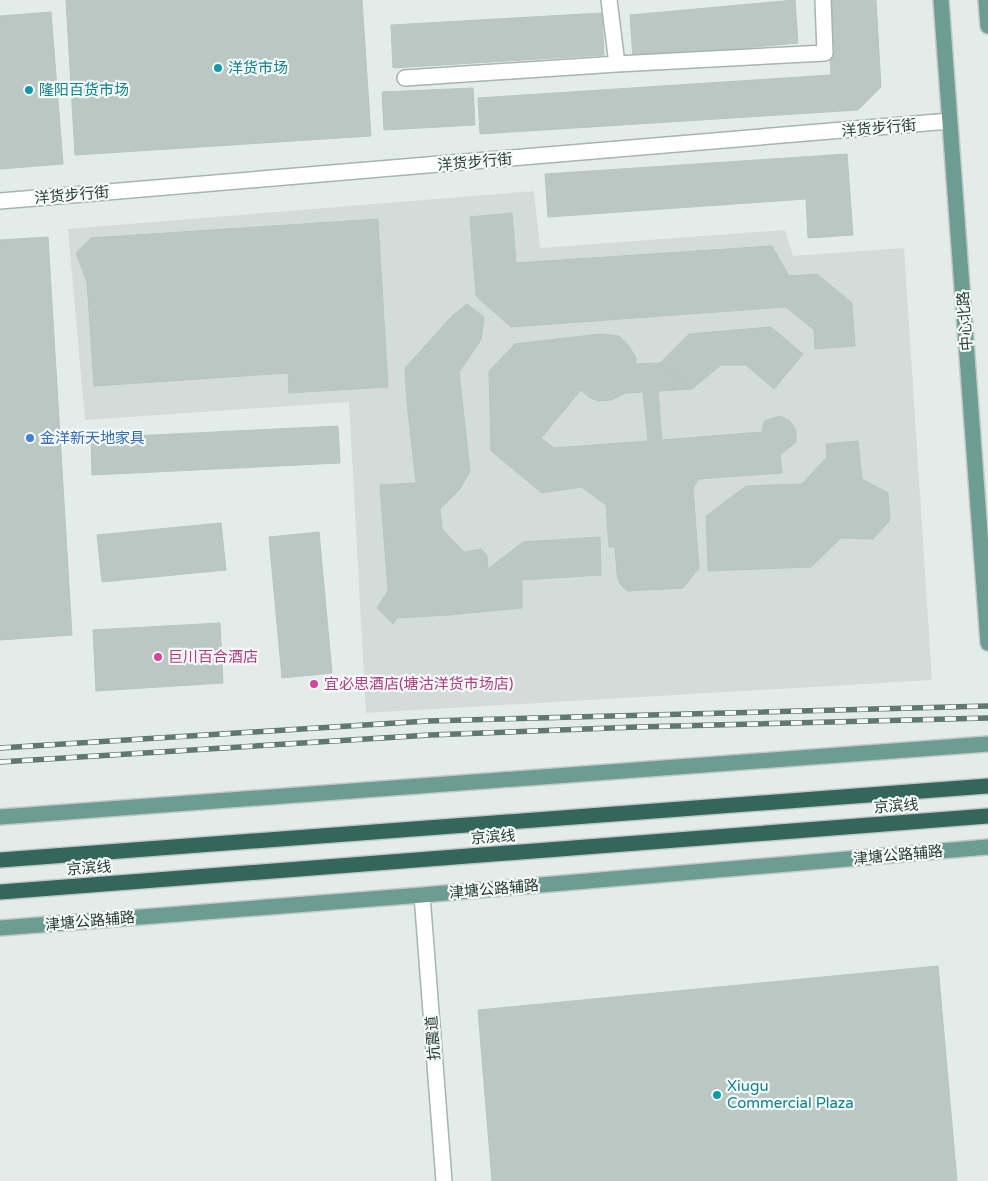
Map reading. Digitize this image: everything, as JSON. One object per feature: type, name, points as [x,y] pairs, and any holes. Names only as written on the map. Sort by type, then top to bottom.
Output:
[{"type":"highway","name":"京滨线","points":[[0,860],[988,786]]},
{"type":"highway","name":"京滨线","points":[[0,892],[988,816]]},
{"type":"main road","name":"中心北路","points":[[942,0],[988,643]]},
{"type":"main road","points":[[986,0],[988,26]]},
{"type":"main road","points":[[0,817],[988,744]]},
{"type":"main road","name":"津塘公路辅路","points":[[0,928],[422,895],[988,847]]},
{"type":"street","points":[[609,0],[616,64]]},
{"type":"street","points":[[405,78],[616,64],[825,54],[823,0]]},
{"type":"street","name":"洋货步行街","points":[[0,201],[950,121]]},
{"type":"street","name":"抗震道","points":[[422,895],[444,1181]]},
{"type":"shaded area","points":[[534,191],[540,248],[785,230],[793,256],[904,248],[932,680],[366,713],[349,402],[85,420],[68,229]]},
{"type":"building","name":"洋货市场","points":[[66,0],[362,0],[371,136],[75,155]]},
{"type":"building","points":[[795,0],[798,43],[633,58],[630,15]]},
{"type":"building","points":[[827,0],[876,0],[881,87],[858,110],[480,134],[478,98],[831,75]]},
{"type":"building","name":"隆阳百货市场","points":[[51,12],[63,164],[0,169],[0,16]]},
{"type":"building","points":[[602,13],[604,55],[393,68],[391,25]]},
{"type":"building","points":[[473,88],[475,125],[384,130],[382,92]]},
{"type":"building","points":[[847,154],[853,235],[808,238],[806,199],[548,217],[545,174]]},
{"type":"building","points":[[512,213],[516,263],[772,246],[789,276],[817,274],[852,303],[855,346],[815,349],[814,330],[786,307],[511,327],[476,296],[470,217]]},
{"type":"building","points":[[378,219],[388,387],[289,393],[288,373],[94,386],[87,282],[76,253],[91,238]]},
{"type":"building","name":"金洋新天地家具","points":[[48,237],[72,635],[0,640],[0,240]]},
{"type":"building","points":[[467,304],[484,317],[481,340],[459,372],[470,471],[460,489],[440,509],[442,529],[464,552],[481,549],[487,555],[488,569],[523,542],[600,537],[601,575],[522,580],[522,608],[397,618],[393,624],[377,608],[388,591],[380,485],[416,483],[405,368],[452,316]]},
{"type":"building","points":[[771,327],[803,354],[774,389],[746,365],[721,365],[692,389],[660,363],[689,334]]},
{"type":"building","points":[[600,334],[619,336],[629,346],[636,358],[636,364],[660,363],[692,389],[658,391],[662,440],[762,432],[764,421],[780,416],[790,421],[796,430],[796,442],[780,455],[782,473],[698,479],[693,489],[699,568],[683,588],[627,591],[620,584],[617,574],[615,547],[609,547],[606,505],[581,487],[542,493],[491,451],[489,371],[515,344]],"holes":[[[581,390],[590,398],[599,401],[611,400],[626,393],[643,392],[648,441],[554,448],[541,438]]]},
{"type":"building","points":[[338,426],[340,463],[92,475],[91,438]]},
{"type":"building","points":[[858,441],[862,479],[888,493],[890,520],[873,539],[841,538],[811,567],[708,571],[706,516],[746,486],[802,484],[827,457],[826,444]]},
{"type":"building","points":[[221,523],[226,570],[102,582],[97,535]]},
{"type":"building","points":[[319,532],[332,673],[282,678],[269,537]]},
{"type":"building","name":"巨川百合酒店","points":[[220,623],[223,683],[96,691],[93,630]]},
{"type":"building","name":"Xiugu Commercial Plaza","points":[[938,966],[957,1181],[492,1181],[478,1010]]},
{"type":"railway","points":[[0,748],[428,721],[988,706]]},
{"type":"railway","points":[[0,762],[430,735],[637,727],[988,718]]},
{"type":"place","name":"洋货市场","points":[[218,68]]},
{"type":"place","name":"隆阳百货市场","points":[[29,90]]},
{"type":"place","name":"金洋新天地家具","points":[[30,438]]},
{"type":"place","name":"巨川百合酒店","points":[[158,657]]},
{"type":"place","name":"宜必思酒店(塘沽洋货市场店)","points":[[314,684]]},
{"type":"place","name":"Xiugu Commercial Plaza","points":[[717,1095]]}]
